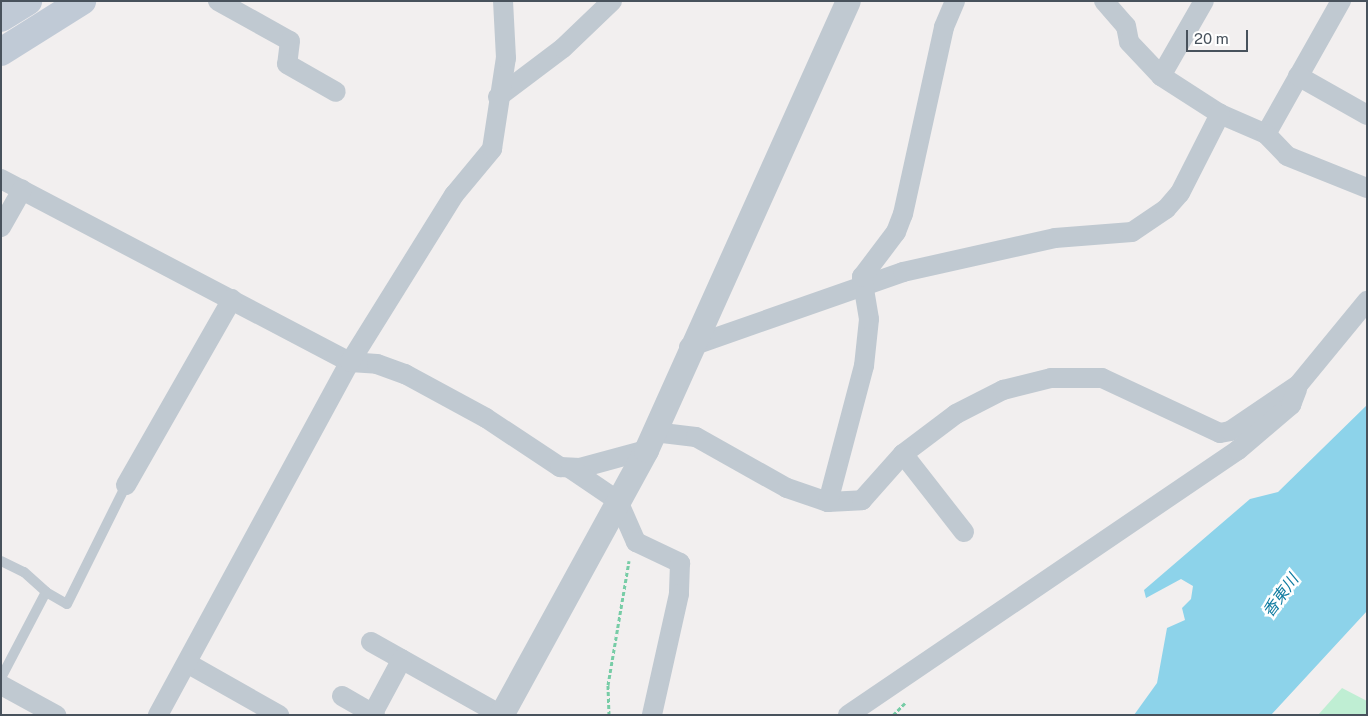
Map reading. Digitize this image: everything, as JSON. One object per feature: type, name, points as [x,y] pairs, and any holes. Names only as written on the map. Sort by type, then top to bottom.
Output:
[{"type":"main road","points":[[1,18],[28,1]]},
{"type":"main road","points":[[1,52],[82,1]]},
{"type":"street","points":[[218,1],[290,41],[287,64],[336,92]]},
{"type":"street","points":[[158,715],[350,362],[454,195],[492,149],[498,97],[506,58],[504,1]]},
{"type":"street","points":[[498,97],[563,48],[612,1]]},
{"type":"street","points":[[371,642],[501,715],[650,441],[689,347],[848,1]]},
{"type":"street","points":[[828,502],[864,366],[869,320],[862,282],[902,214],[944,27],[955,1]]},
{"type":"street","points":[[1104,1],[1126,26],[1129,42],[1161,76],[1220,114],[1266,134],[1287,156],[1367,188]]},
{"type":"street","points":[[1161,76],[1204,1]]},
{"type":"street","points":[[1266,134],[1341,1]]},
{"type":"street","points":[[1298,76],[1367,115]]},
{"type":"street","points":[[689,347],[862,282],[1055,238],[1132,232],[1166,210],[1180,192],[1220,114]]},
{"type":"street","points":[[1,179],[350,362],[377,364],[405,374],[486,418],[560,467],[571,469],[618,501],[636,542],[680,563],[679,594],[652,715]]},
{"type":"street","points":[[1,227],[22,190]]},
{"type":"street","points":[[126,485],[232,299]]},
{"type":"street","points":[[571,469],[650,441],[696,437],[787,488],[828,502],[862,500],[903,454],[956,414],[1003,390],[1051,378],[1102,378],[1220,433],[1230,431],[1298,385],[1367,301]]},
{"type":"street","points":[[848,715],[1238,450],[1291,405],[1298,385]]},
{"type":"street","points":[[903,454],[964,532]]},
{"type":"street","points":[[342,696],[374,714],[402,659]]},
{"type":"street","points":[[187,663],[279,715]]},
{"type":"street","points":[[1,685],[56,715]]},
{"type":"lane","points":[[1,561],[24,572],[46,592],[68,604],[126,485]]},
{"type":"lane","points":[[1,678],[46,592]]},
{"type":"path","points":[[609,715],[608,686],[616,650],[622,579],[636,542]]},
{"type":"green space","points":[[1342,688],[1367,701],[1367,715],[1318,715]]},
{"type":"water","name":"香東川","points":[[1367,405],[1367,611],[1271,715],[1134,715],[1157,683],[1167,628],[1185,620],[1182,608],[1191,599],[1193,586],[1181,579],[1146,598],[1144,590],[1250,499],[1278,492]]}]
